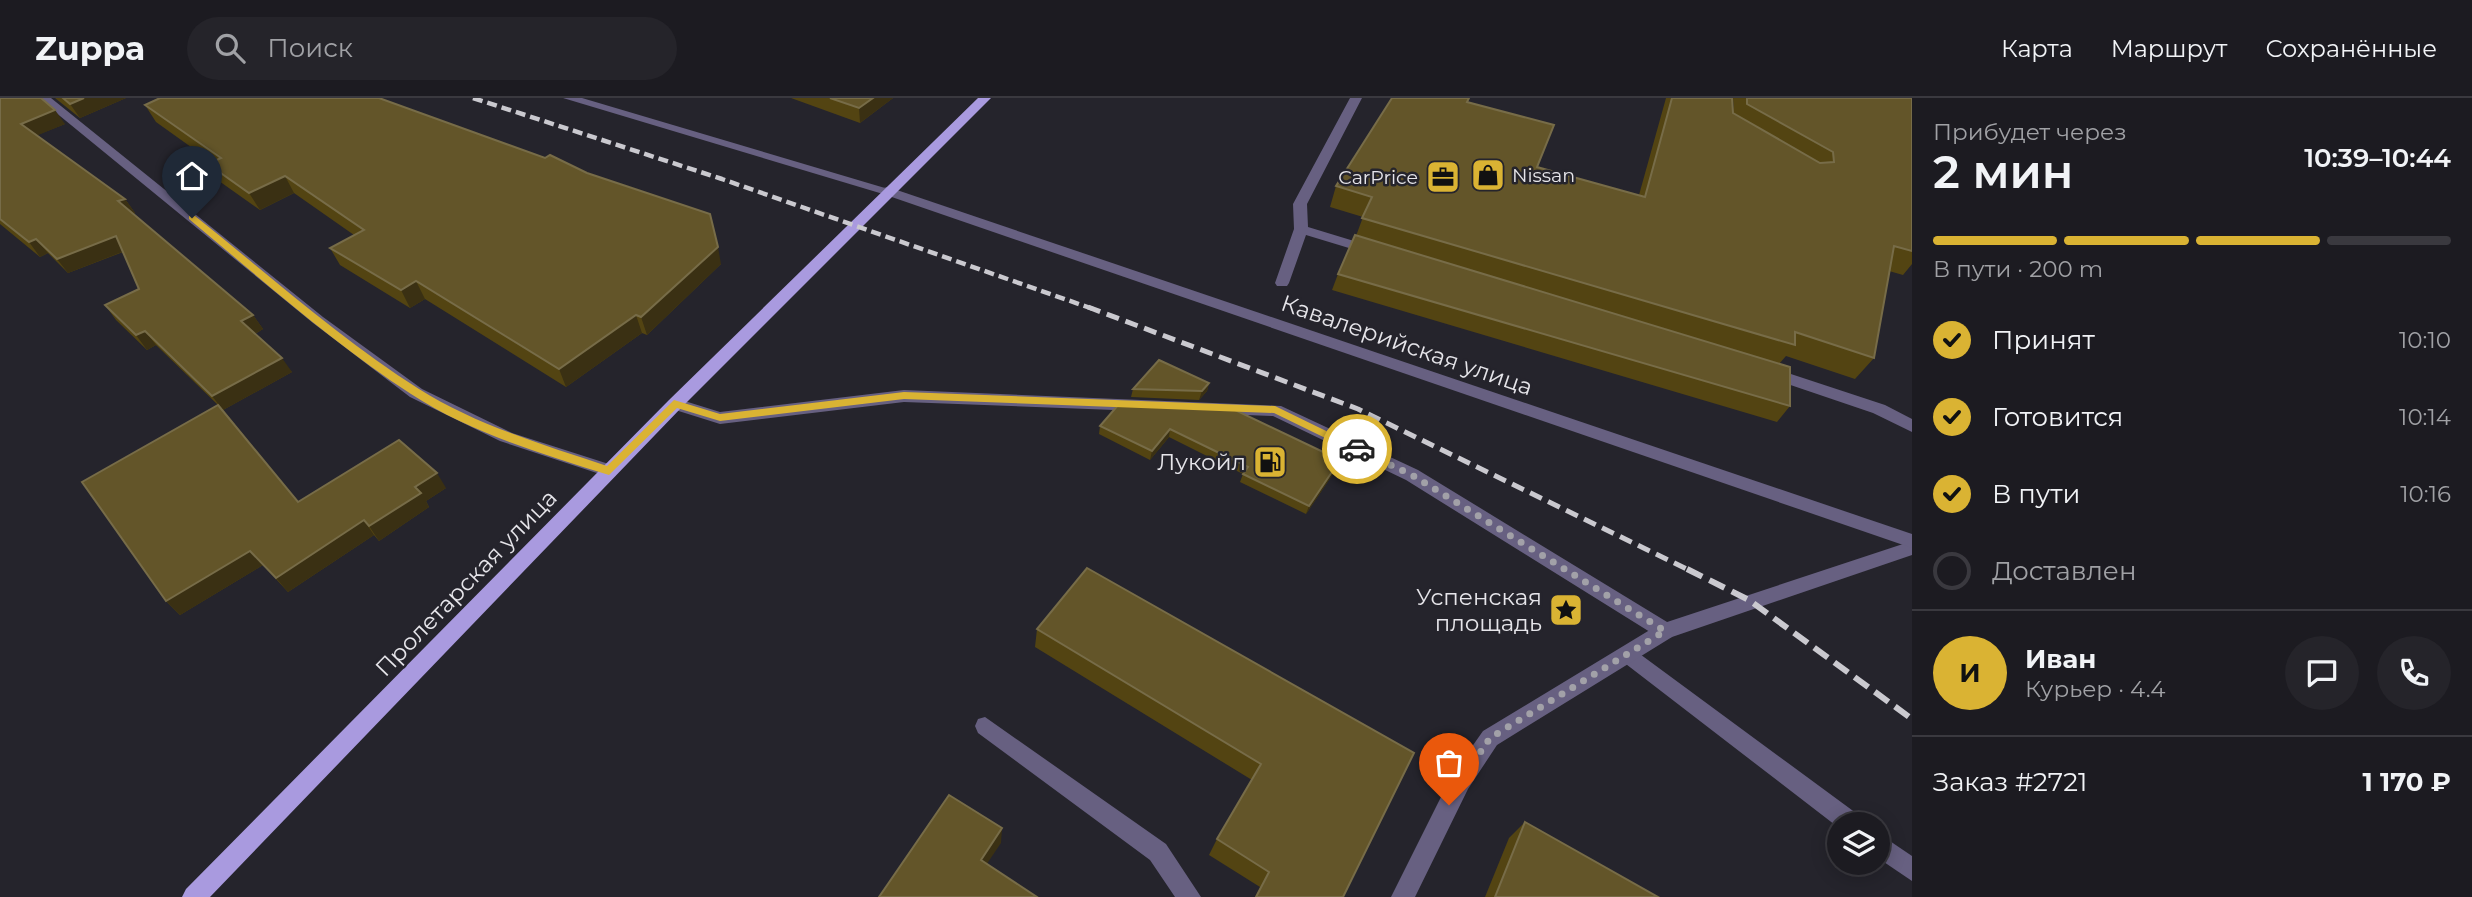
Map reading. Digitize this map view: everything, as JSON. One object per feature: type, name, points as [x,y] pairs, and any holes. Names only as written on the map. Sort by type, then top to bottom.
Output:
[{"type":"main road","name":"Пролетарская улица","points":[[194,897],[674,404],[985,98]]},
{"type":"street","points":[[44,98],[318,320],[416,393],[506,437],[609,471]]},
{"type":"street","name":"Кавалерийская улица","points":[[569,98],[888,191],[1912,541]]},
{"type":"street","points":[[1282,283],[1301,229],[1300,204],[1356,98]]},
{"type":"street","points":[[1301,229],[1381,254]]},
{"type":"street","points":[[1755,367],[1879,409],[1912,426]]},
{"type":"street","points":[[674,404],[720,418],[904,396],[1275,410],[1412,475],[1665,631]]},
{"type":"street","points":[[1403,897],[1460,782],[1490,738],[1665,631],[1912,548]]},
{"type":"street","points":[[1629,654],[1836,812]]},
{"type":"street","points":[[985,726],[1158,852],[1189,897]]},
{"type":"street","points":[[1890,853],[1912,870]]},
{"type":"building","points":[[0,98],[41,98],[55,110],[21,124],[125,199],[118,201],[253,315],[241,321],[282,358],[212,396],[145,331],[136,335],[105,305],[139,289],[116,236],[57,259],[36,239],[29,242],[0,219]]},
{"type":"building","points":[[63,98],[84,98],[70,104]]},
{"type":"building","points":[[160,98],[379,98],[545,158],[550,155],[587,173],[710,214],[718,247],[641,317],[636,315],[559,369],[416,281],[401,290],[330,248],[364,230],[285,176],[249,193],[208,164],[221,158],[145,105]]},
{"type":"building","points":[[830,98],[873,98],[859,108]]},
{"type":"building","points":[[1392,98],[1469,98],[1467,102],[1554,125],[1537,167],[1645,197],[1672,98],[1732,98],[1733,113],[1820,163],[1834,162],[1833,152],[1747,104],[1747,98],[1912,98],[1912,251],[1894,246],[1874,358],[1795,332],[1795,345],[1362,218],[1372,197],[1336,186]]},
{"type":"building","points":[[1355,235],[1790,367],[1790,406],[1338,274]]},
{"type":"building","points":[[1159,360],[1209,383],[1202,391],[1133,389]]},
{"type":"building","points":[[1119,404],[1231,408],[1340,460],[1309,506],[1243,474],[1248,467],[1170,429],[1152,451],[1100,426]]},
{"type":"building","points":[[218,405],[298,502],[399,440],[437,473],[415,487],[421,493],[369,526],[364,520],[276,578],[250,551],[166,601],[82,482]]},
{"type":"building","points":[[1087,568],[1414,753],[1343,897],[1256,897],[1269,872],[1217,839],[1261,764],[1037,629]]},
{"type":"building","points":[[949,795],[1002,828],[981,860],[1037,897],[879,897]]},
{"type":"building","points":[[1525,822],[1658,897],[1495,897]]},
{"type":"railway","points":[[473,98],[722,179],[1093,309]]},
{"type":"railway","points":[[1088,307],[1358,409],[1691,571]]},
{"type":"railway","points":[[1687,569],[1691,571]]},
{"type":"railway","points":[[1691,571],[1749,600],[1912,719]]},
{"type":"way so far","points":[[1357,449],[1412,475],[1665,631],[1490,738],[1460,782],[1449,805]]},
{"type":"place","name":"Nissan","points":[[1488,175]]},
{"type":"place","name":"CarPrice","points":[[1443,177]]},
{"type":"place","name":"Лукойл","points":[[1270,462]]},
{"type":"place","name":"Успенская площадь","points":[[1566,610]]},
{"type":"route","points":[[192,218],[318,320],[416,393],[506,437],[609,471],[674,404],[720,418],[904,396],[1275,410],[1357,449]]}]
